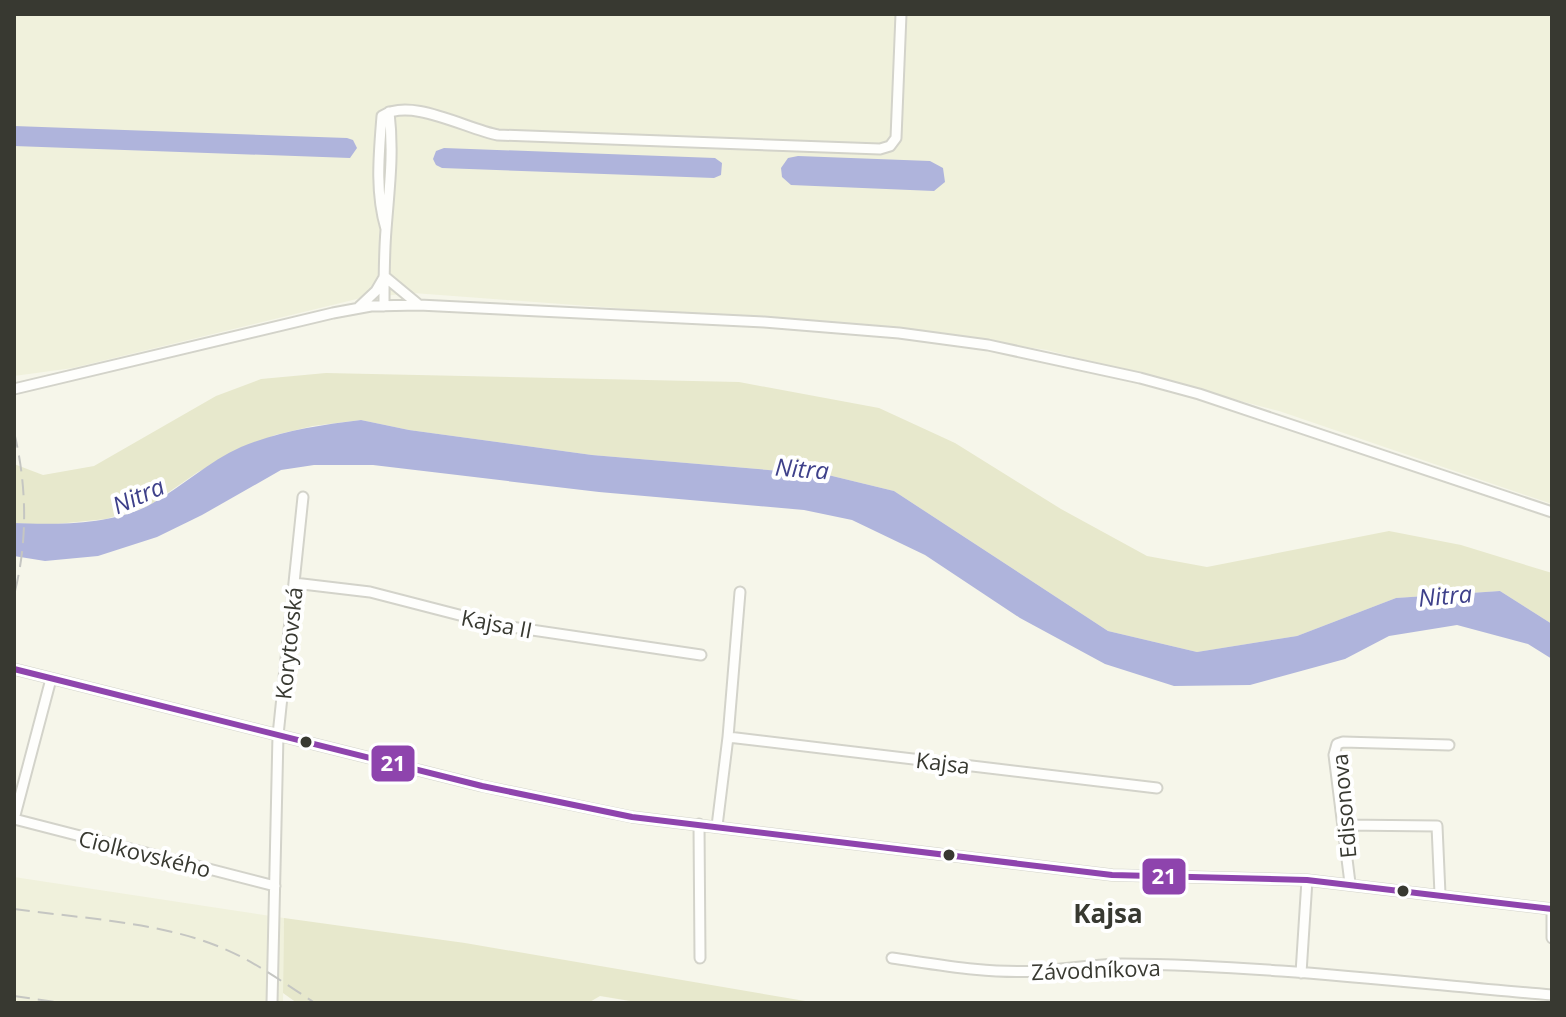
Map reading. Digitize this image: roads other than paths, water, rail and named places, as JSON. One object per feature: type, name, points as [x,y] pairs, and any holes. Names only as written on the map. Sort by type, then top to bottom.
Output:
[{"type":"street","points":[[384,306],[392,163],[389,112],[426,113],[498,135],[880,149],[890,146],[896,138],[901,14]]},
{"type":"street","points":[[384,276],[419,305]]},
{"type":"street","points":[[357,308],[376,291],[384,276]]},
{"type":"street","points":[[14,389],[357,308],[419,305],[764,322],[899,333],[988,345],[1112,371],[1199,394],[1552,512]]},
{"type":"street","name":"Korytovská","points":[[272,1003],[278,735],[303,497]]},
{"type":"street","name":"Kajsa II","points":[[294,583],[370,592],[498,625],[701,655]]},
{"type":"street","points":[[717,826],[740,592]]},
{"type":"street","points":[[14,669],[553,802],[632,817],[1112,875],[1307,880],[1440,894],[1552,909],[1552,938]]},
{"type":"street","name":"Ciolkovského","points":[[51,679],[14,819],[275,886]]},
{"type":"street","name":"Kajsa","points":[[728,737],[1157,788]]},
{"type":"street","name":"Edisonova","points":[[1350,883],[1334,755],[1337,744],[1449,745]]},
{"type":"street","points":[[699,824],[700,958]]},
{"type":"street","points":[[1343,825],[1437,826],[1440,894]]},
{"type":"street","points":[[1301,973],[1307,880]]},
{"type":"street","name":"Závodníkova","points":[[892,958],[981,971],[1038,971],[1123,964],[1301,973],[1552,995]]},
{"type":"water","points":[[14,126],[347,138],[353,140],[357,148],[350,158],[14,146]]},
{"type":"water","points":[[444,148],[715,158],[722,163],[721,175],[714,178],[442,168],[433,159],[436,151]]},
{"type":"water","points":[[788,158],[930,161],[943,168],[945,182],[934,191],[791,185],[782,177],[781,168]]},
{"type":"water","name":"Nitra","points":[[361,420],[409,430],[592,455],[828,475],[894,491],[1108,631],[1197,652],[1297,636],[1396,598],[1500,591],[1552,624],[1552,659],[1528,644],[1457,625],[1389,636],[1345,659],[1250,685],[1174,686],[1105,664],[1020,618],[925,555],[852,520],[804,510],[599,492],[373,465],[314,465],[281,470],[157,537],[98,556],[45,561],[14,556],[14,523],[66,523],[121,516],[153,503],[218,459],[255,441]]},
{"type":"railway","points":[[14,432],[24,514],[22,555],[14,595]]},
{"type":"railway","points":[[14,909],[119,922],[197,939],[245,959],[315,1003]]},
{"type":"railway","points":[[14,996],[63,1003]]},
{"type":"district","name":"Kajsa","points":[[1108,913]]}]
